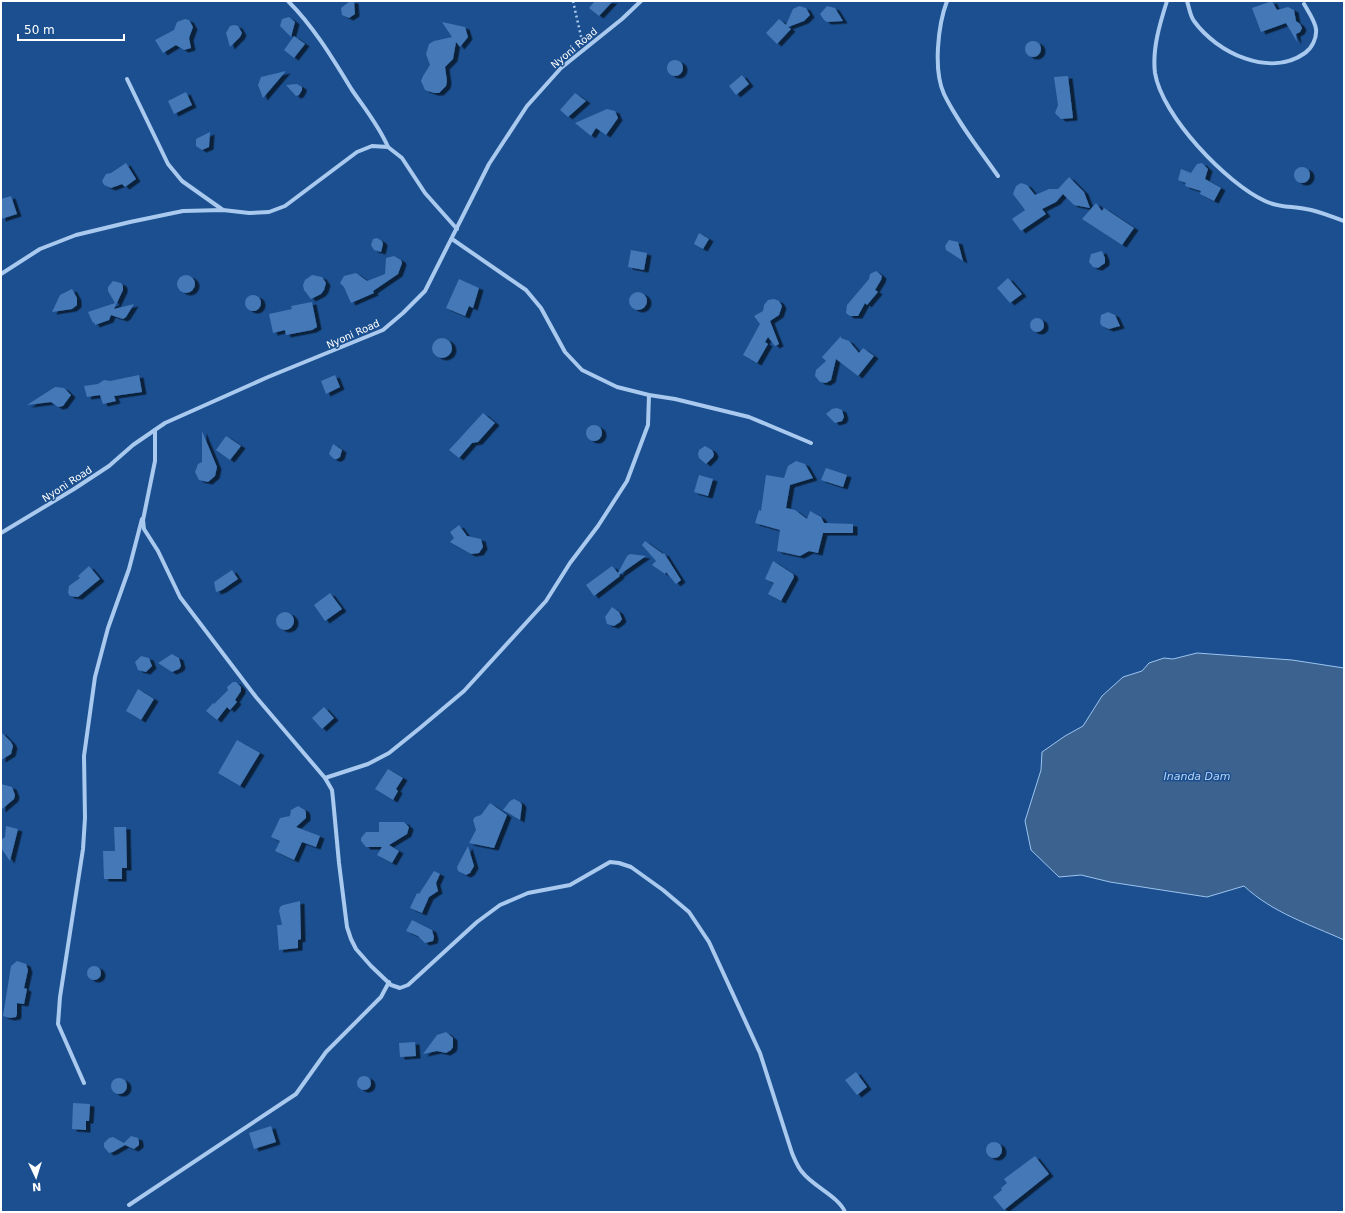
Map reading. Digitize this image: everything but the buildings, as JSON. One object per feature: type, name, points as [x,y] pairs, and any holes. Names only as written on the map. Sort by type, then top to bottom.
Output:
[{"type":"street","points":[[288,1],[298,11],[322,44],[380,130],[388,147],[402,158],[425,193],[457,229]]},
{"type":"street","name":"Nyoni Road","points":[[1,533],[97,474],[165,423],[193,409],[383,330],[425,291],[489,164],[527,106],[561,68],[642,1]]},
{"type":"street","points":[[947,1],[940,22],[938,57],[939,77],[943,93],[998,176]]},
{"type":"street","points":[[1167,1],[1157,40],[1155,73],[1161,93],[1190,136],[1230,179],[1248,192],[1266,202],[1281,207],[1306,209],[1344,221]]},
{"type":"street","points":[[1187,1],[1193,20],[1215,41],[1234,54],[1254,62],[1269,64],[1299,58],[1309,50],[1315,39],[1316,28],[1304,4]]},
{"type":"street","points":[[127,79],[168,164],[182,181],[223,210]]},
{"type":"street","points":[[1,274],[40,249],[76,235],[183,211],[223,210],[249,214],[269,212],[285,206],[357,152],[372,146],[388,147]]},
{"type":"street","points":[[452,239],[526,290],[541,308],[565,352],[582,370],[617,387],[649,395],[675,399],[748,417],[811,443]]},
{"type":"street","points":[[325,778],[375,760],[389,752],[420,728],[464,691],[546,601],[570,563],[598,526],[627,481],[648,425],[649,395]]},
{"type":"street","points":[[84,1083],[58,1024],[60,997],[83,849],[85,818],[84,756],[95,677],[108,628],[129,570],[155,461],[155,430]]},
{"type":"street","points":[[146,500],[143,520],[144,529],[158,551],[180,597],[256,697],[325,778],[332,790],[347,927],[356,949],[371,966],[391,985],[400,988],[408,986],[477,922],[500,904],[528,893],[570,885],[610,862],[631,867],[663,890],[689,912],[698,924],[721,966],[760,1053],[792,1154],[797,1164],[803,1173],[839,1204],[845,1212]]},
{"type":"street","points":[[130,1205],[296,1094],[326,1052],[381,997],[389,982]]},
{"type":"path","points":[[573,1],[584,49]]},
{"type":"water","name":"Inanda Dam","points":[[1197,653],[1292,660],[1344,668],[1344,940],[1279,911],[1267,904],[1244,886],[1207,897],[1110,882],[1081,875],[1059,877],[1031,850],[1025,821],[1041,770],[1042,752],[1083,726],[1102,696],[1123,677],[1142,671],[1149,663],[1164,658],[1173,659]]}]
